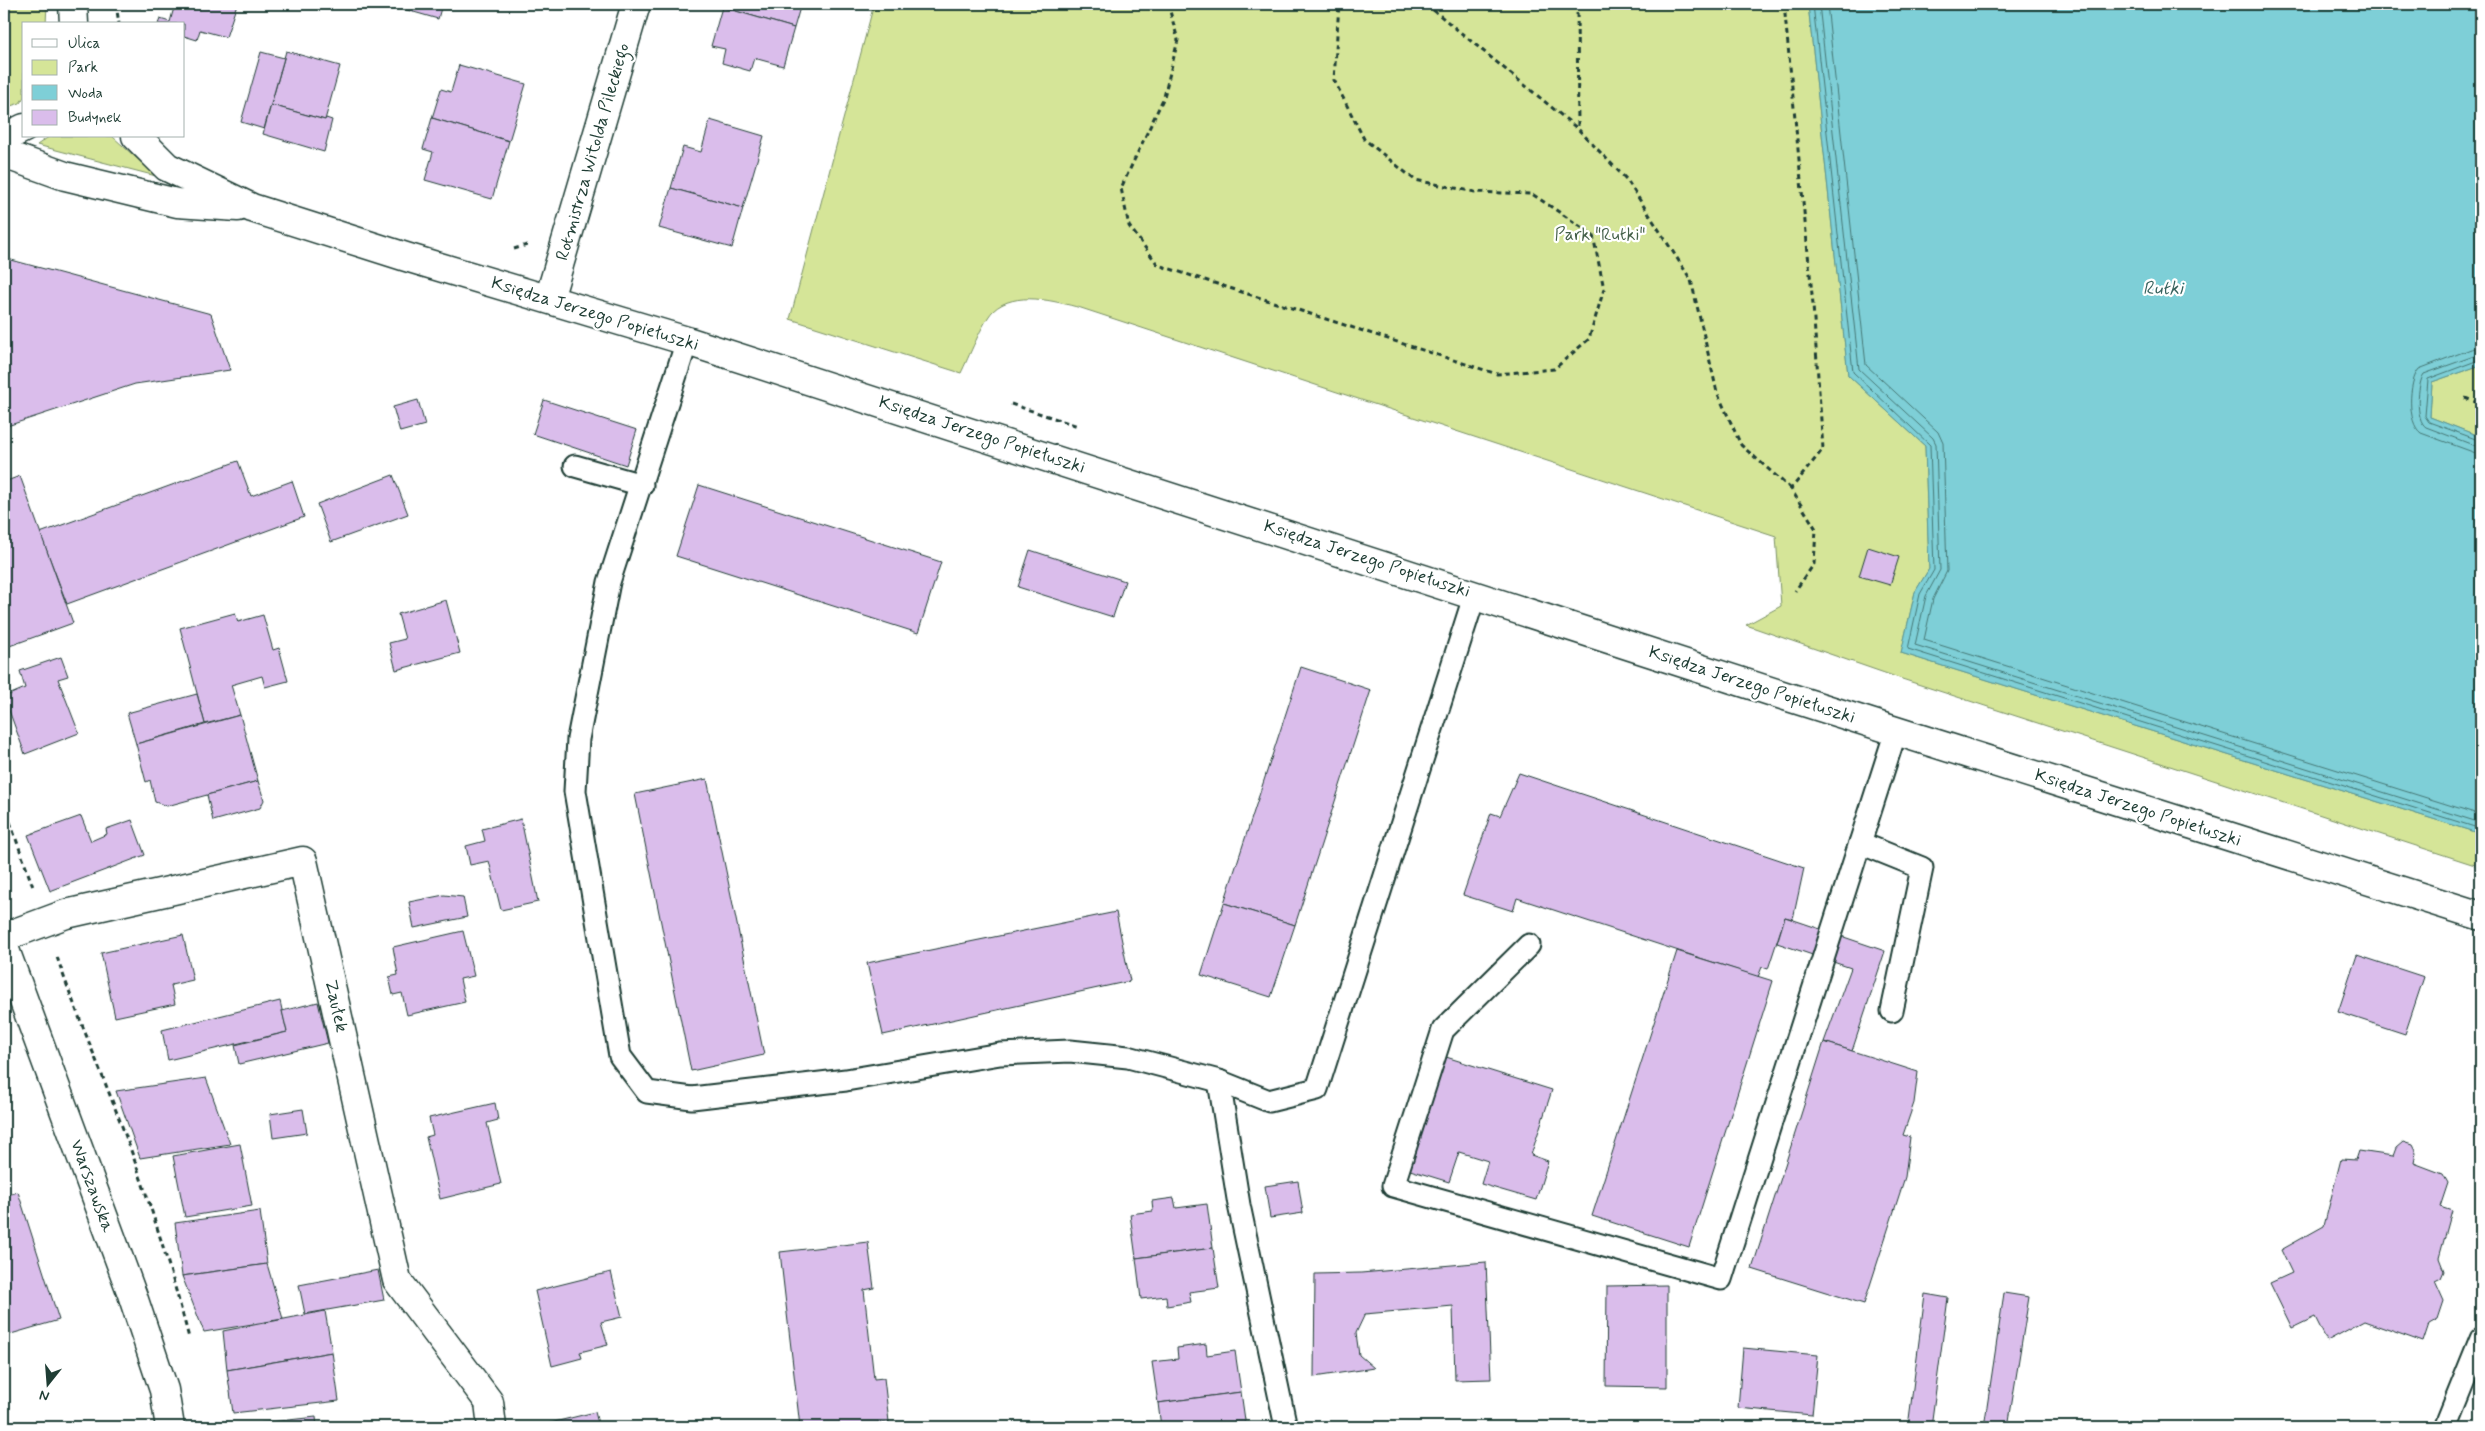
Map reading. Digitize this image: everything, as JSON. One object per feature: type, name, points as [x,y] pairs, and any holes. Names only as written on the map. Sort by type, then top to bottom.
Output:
[{"type":"street","points":[[73,4],[74,22]]},
{"type":"street","name":"Rotmistrza Witolda Pileckiego","points":[[549,299],[636,4]]},
{"type":"street","points":[[4,138],[22,129]]},
{"type":"street","name":"Księdza Jerzego Popiełuszki","points":[[138,138],[167,167],[252,208],[406,257],[687,341],[1896,731],[2481,916]]},
{"type":"street","name":"Księdza Jerzego Popiełuszki","points":[[4,154],[65,176],[177,202],[252,208]]},
{"type":"street","name":"Zaułek","points":[[4,937],[66,914],[303,861],[397,1280],[489,1402],[492,1427]]},
{"type":"street","name":"Warszawska","points":[[4,947],[132,1294],[164,1390],[170,1427]]},
{"type":"lane","points":[[687,341],[642,485],[609,582],[578,739],[575,791],[620,1056],[647,1092],[692,1098],[846,1080],[1000,1054],[1070,1051],[1128,1057],[1219,1081],[1269,1101],[1317,1089],[1475,594]]},
{"type":"lane","points":[[576,466],[642,485]]},
{"type":"lane","points":[[1529,945],[1443,1030],[1393,1186],[1722,1279],[1896,731]]},
{"type":"lane","points":[[1860,843],[1922,868],[1892,1011]]},
{"type":"lane","points":[[1219,1081],[1239,1205],[1286,1427]]},
{"type":"lane","points":[[2445,1427],[2481,1338]]},
{"type":"path","points":[[116,4],[119,22]]},
{"type":"path","points":[[1168,4],[1178,40],[1164,98],[1121,188],[1129,226],[1158,265],[1497,374],[1554,369],[1589,339],[1604,289],[1593,235],[1532,194],[1475,192],[1415,180],[1364,139],[1334,80],[1339,4]]},
{"type":"path","points":[[1426,4],[1578,129],[1627,180],[1692,280],[1717,392],[1741,445],[1791,489],[1816,529],[1814,564],[1794,591]]},
{"type":"path","points":[[1576,4],[1578,129]]},
{"type":"path","points":[[1784,4],[1813,305],[1823,449],[1791,489]]},
{"type":"path","points":[[2465,398],[2481,404]]},
{"type":"path","points":[[4,805],[77,1015],[133,1156],[179,1301],[189,1339]]},
{"type":"green space","points":[[4,4],[47,4],[46,22],[22,22],[22,100],[20,103],[4,108]]},
{"type":"green space","name":"Park \"Rutki\"","points":[[874,4],[1808,4],[1848,375],[1925,446],[1929,569],[1915,592],[1901,653],[2481,834],[2481,867],[1902,679],[1746,625],[1781,606],[1776,536],[1081,308],[1035,299],[1012,301],[1002,305],[989,316],[961,373],[790,319]]},
{"type":"green space","points":[[47,138],[114,138],[156,176],[37,145]]},
{"type":"green space","points":[[2478,366],[2481,367],[2481,437],[2430,417],[2432,382]]},
{"type":"water","name":"Rutki","points":[[1808,4],[2481,4],[2481,367],[2478,366],[2432,382],[2430,417],[2481,437],[2481,834],[1901,653],[1915,592],[1929,569],[1925,446],[1848,375]]},
{"type":"building","points":[[175,4],[237,4],[226,37],[200,30],[197,40],[185,36],[185,22],[170,22]]},
{"type":"building","points":[[394,4],[442,4],[438,19],[393,6]]},
{"type":"building","points":[[723,4],[801,4],[794,28],[722,7]]},
{"type":"building","points":[[722,7],[794,28],[783,66],[754,58],[750,71],[722,63],[725,49],[711,46]]},
{"type":"building","points":[[160,19],[170,22],[159,22]]},
{"type":"building","points":[[286,51],[340,66],[325,120],[271,105]]},
{"type":"building","points":[[261,52],[284,58],[264,129],[241,122]]},
{"type":"building","points":[[459,65],[526,84],[509,141],[432,118],[441,89],[451,92]]},
{"type":"building","points":[[271,105],[325,120],[326,118],[332,120],[324,152],[263,134]]},
{"type":"building","points":[[432,118],[509,141],[492,199],[425,180],[433,152],[423,149]]},
{"type":"building","points":[[710,120],[764,136],[743,208],[671,188],[683,147],[701,152]]},
{"type":"building","points":[[671,188],[743,208],[732,248],[659,228]]},
{"type":"building","points":[[4,258],[211,314],[230,370],[135,384],[4,427]]},
{"type":"building","points":[[418,400],[425,425],[400,432],[393,407]]},
{"type":"building","points":[[544,400],[637,430],[626,465],[533,434]]},
{"type":"building","points":[[238,461],[251,496],[292,481],[304,517],[67,604],[40,533]]},
{"type":"building","points":[[393,475],[408,514],[331,542],[317,504]]},
{"type":"building","points":[[20,476],[73,623],[4,648],[4,482]]},
{"type":"building","points":[[699,485],[941,562],[918,633],[676,556]]},
{"type":"building","points":[[1868,547],[1899,557],[1890,585],[1859,576]]},
{"type":"building","points":[[1030,550],[1125,581],[1113,617],[1018,587]]},
{"type":"building","points":[[446,600],[460,653],[396,670],[389,643],[405,639],[398,614]]},
{"type":"building","points":[[235,613],[238,622],[263,615],[273,650],[279,648],[288,681],[265,687],[262,676],[231,685],[240,715],[205,724],[180,628]]},
{"type":"building","points":[[61,657],[68,676],[58,679],[79,733],[25,754],[4,697],[25,688],[20,671]]},
{"type":"building","points":[[1301,667],[1371,690],[1295,925],[1224,903]]},
{"type":"building","points":[[197,694],[205,724],[136,744],[127,713]]},
{"type":"building","points":[[240,715],[258,781],[167,806],[155,802],[150,780],[146,782],[136,744]]},
{"type":"building","points":[[1519,773],[1804,868],[1793,919],[1785,917],[1768,969],[1762,967],[1758,977],[1517,898],[1513,911],[1463,895],[1491,813],[1500,816]]},
{"type":"building","points":[[707,779],[764,1055],[691,1071],[635,794]]},
{"type":"building","points":[[258,781],[264,800],[260,808],[213,821],[207,795]]},
{"type":"building","points":[[81,816],[91,841],[107,834],[106,829],[132,820],[145,855],[50,891],[28,835]]},
{"type":"building","points":[[521,819],[538,902],[501,910],[489,861],[470,865],[466,846],[485,841],[482,829]]},
{"type":"building","points":[[444,895],[463,897],[467,917],[414,928],[409,902]]},
{"type":"building","points":[[1224,903],[1295,925],[1271,997],[1201,975]]},
{"type":"building","points":[[1116,912],[1130,981],[883,1035],[867,963]]},
{"type":"building","points":[[1785,917],[1885,951],[1852,1051],[1824,1042],[1851,968],[1777,943]]},
{"type":"building","points":[[463,931],[474,976],[460,979],[465,1002],[407,1015],[402,993],[393,995],[389,977],[398,975],[393,947]]},
{"type":"building","points":[[183,935],[193,980],[171,985],[175,1004],[115,1017],[101,953]]},
{"type":"building","points":[[1677,951],[1773,981],[1689,1247],[1592,1216]]},
{"type":"building","points":[[2357,955],[2424,977],[2405,1034],[2338,1012]]},
{"type":"building","points":[[280,1001],[287,1032],[168,1060],[162,1030]]},
{"type":"building","points":[[318,1002],[328,1043],[239,1064],[235,1045],[287,1032],[282,1011]]},
{"type":"building","points":[[1824,1042],[1918,1072],[1914,1103],[1903,1135],[1910,1137],[1905,1177],[1864,1304],[1752,1269]]},
{"type":"building","points":[[1446,1057],[1552,1090],[1531,1155],[1548,1161],[1536,1200],[1481,1184],[1488,1161],[1459,1152],[1449,1182],[1410,1170]]},
{"type":"building","points":[[206,1078],[230,1144],[140,1158],[116,1091]]},
{"type":"building","points":[[495,1103],[498,1120],[487,1123],[501,1184],[440,1199],[426,1137],[433,1135],[429,1118]]},
{"type":"building","points":[[303,1109],[307,1133],[273,1138],[270,1114]]},
{"type":"building","points":[[2403,1142],[2412,1145],[2416,1153],[2414,1163],[2443,1174],[2448,1183],[2440,1207],[2452,1211],[2439,1258],[2444,1271],[2441,1278],[2435,1281],[2444,1301],[2438,1319],[2429,1324],[2423,1342],[2364,1321],[2327,1341],[2315,1317],[2292,1328],[2270,1283],[2292,1273],[2281,1250],[2324,1226],[2341,1159],[2356,1160],[2359,1151],[2393,1156],[2396,1148]]},
{"type":"building","points":[[240,1144],[252,1206],[185,1217],[173,1156]]},
{"type":"building","points":[[1298,1181],[1303,1213],[1270,1218],[1265,1186]]},
{"type":"building","points":[[18,1192],[59,1320],[4,1336],[4,1297],[9,1296],[4,1278],[4,1196]]},
{"type":"building","points":[[1174,1198],[1176,1208],[1207,1204],[1213,1248],[1136,1258],[1130,1214],[1153,1211],[1152,1201]]},
{"type":"building","points":[[260,1211],[267,1264],[182,1276],[175,1223]]},
{"type":"building","points":[[868,1242],[874,1288],[864,1290],[874,1379],[884,1378],[889,1422],[837,1427],[800,1427],[780,1252]]},
{"type":"building","points":[[1213,1248],[1219,1288],[1189,1292],[1191,1302],[1167,1306],[1166,1296],[1141,1299],[1136,1258]]},
{"type":"building","points":[[1486,1262],[1491,1379],[1455,1380],[1453,1306],[1365,1314],[1356,1333],[1359,1355],[1374,1368],[1314,1377],[1315,1274],[1361,1273]]},
{"type":"building","points":[[267,1264],[283,1319],[204,1332],[182,1276]]},
{"type":"building","points":[[378,1270],[384,1300],[305,1314],[299,1285]]},
{"type":"building","points":[[611,1272],[622,1317],[601,1322],[608,1345],[580,1352],[582,1358],[552,1366],[535,1291]]},
{"type":"building","points":[[1667,1285],[1667,1387],[1606,1386],[1607,1286]]},
{"type":"building","points":[[2004,1293],[2029,1297],[2008,1427],[1984,1427]]},
{"type":"building","points":[[1925,1294],[1948,1298],[1931,1427],[1908,1427]]},
{"type":"building","points":[[325,1311],[332,1352],[227,1370],[223,1331]]},
{"type":"building","points":[[1206,1344],[1207,1355],[1235,1351],[1241,1392],[1158,1403],[1152,1362],[1178,1359],[1177,1348]]},
{"type":"building","points":[[1743,1348],[1818,1355],[1812,1415],[1738,1408]]},
{"type":"building","points":[[332,1352],[339,1401],[233,1413],[227,1370]]},
{"type":"building","points":[[1241,1392],[1246,1427],[1161,1427],[1158,1403]]},
{"type":"building","points":[[595,1412],[599,1427],[538,1427],[538,1426]]},
{"type":"building","points":[[316,1417],[317,1427],[261,1427],[261,1423]]}]
